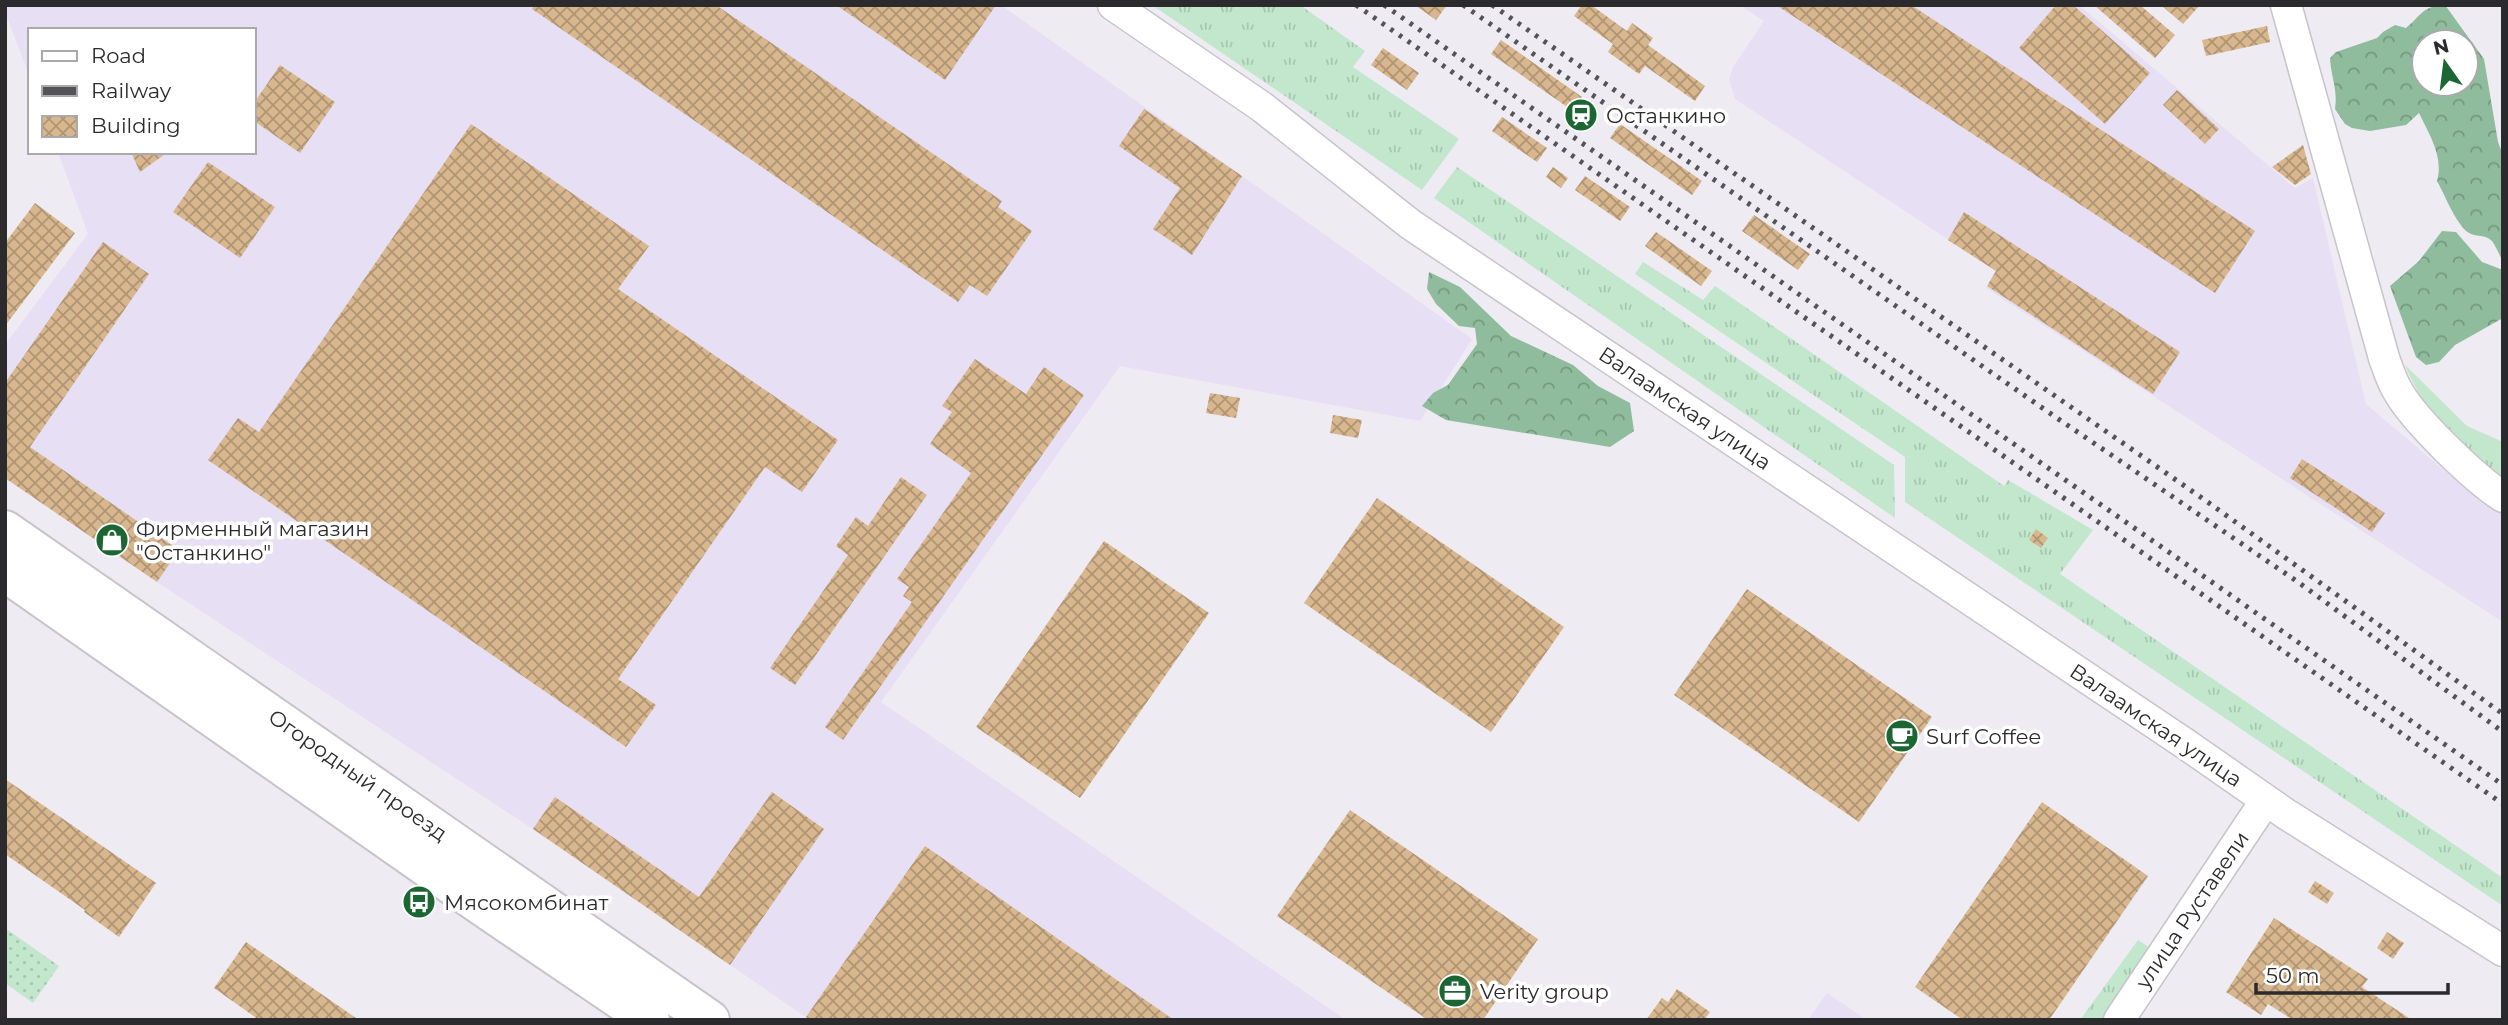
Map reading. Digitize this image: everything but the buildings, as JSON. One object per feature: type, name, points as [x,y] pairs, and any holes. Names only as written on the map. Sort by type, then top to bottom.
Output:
[{"type":"main road","name":"Огородный проезд","points":[[5,530],[710,1020]]},
{"type":"main road","name":"Огородный проезд","points":[[5,572],[482,906],[650,1020]]},
{"type":"street","name":"Валаамская улица","points":[[1113,5],[1262,107],[1410,224],[2266,800],[2503,951]]},
{"type":"street","points":[[2286,5],[2392,380],[2399,394],[2422,421],[2465,465],[2503,497]]},
{"type":"street","name":"улица Руставели","points":[[2119,1020],[2266,800]]},
{"type":"shaded area","points":[[5,5],[1001,5],[1472,339],[1420,421],[1120,366],[881,702],[1346,1020],[810,1020],[533,829],[157,582],[5,478],[5,345],[88,234],[59,154],[256,154],[256,28],[28,28],[28,72],[5,12]]},
{"type":"shaded area","points":[[1739,5],[2079,5],[2295,188],[2313,178],[2366,404],[2484,504],[2503,512],[2503,622],[1986,288],[1996,271],[1735,99],[1729,79],[1733,67],[1764,21]]},
{"type":"shaded area","points":[[1827,993],[1867,1020],[1808,1020]]},
{"type":"green space","points":[[1152,5],[1300,5],[1365,51],[1353,67],[1459,139],[1422,190]]},
{"type":"green space","points":[[2445,5],[2462,28],[2410,28],[2410,98],[2480,98],[2480,53],[2484,59],[2498,142],[2503,155],[2503,261],[2492,241],[2466,231],[2453,214],[2437,181],[2437,154],[2419,113],[2406,125],[2370,131],[2345,124],[2335,109],[2336,96],[2330,58],[2336,52],[2377,38],[2395,25],[2406,28],[2431,7]]},
{"type":"green space","points":[[1457,167],[1894,465],[1895,518],[1434,198]]},
{"type":"green space","points":[[2442,231],[2456,232],[2482,262],[2503,270],[2503,318],[2455,345],[2439,362],[2426,365],[2416,357],[2390,286],[2419,261]]},
{"type":"green space","points":[[1643,262],[1703,300],[1715,286],[2004,486],[2008,480],[2093,530],[2060,574],[2503,878],[2503,906],[1905,502],[1905,457],[1635,274]]},
{"type":"green space","points":[[1429,272],[1460,287],[1511,336],[1573,365],[1598,386],[1630,403],[1634,431],[1610,447],[1446,420],[1422,406],[1433,393],[1448,385],[1477,344],[1475,328],[1459,326],[1436,304],[1427,289]]},
{"type":"green space","points":[[2405,365],[2467,426],[2503,442],[2503,483],[2435,416]]},
{"type":"green space","points":[[5,928],[59,966],[33,1003],[5,983]]},
{"type":"green space","points":[[2138,940],[2153,950],[2105,1020],[2080,1020]]},
{"type":"railway","points":[[1356,5],[2503,804]]},
{"type":"railway","points":[[1384,5],[2503,785]]},
{"type":"railway","points":[[1463,5],[2054,416],[2298,582],[2503,732]]},
{"type":"railway","points":[[1492,5],[2202,498],[2503,714]]},
{"type":"place","name":"Останкино","points":[[1581,115]]},
{"type":"place","name":"Фирменный магазин \"Останкино\"","points":[[112,540]]},
{"type":"place","name":"Surf Coffee","points":[[1902,736]]},
{"type":"place","name":"Мясокомбинат","points":[[419,902]]},
{"type":"place","name":"Verity group","points":[[1455,991]]}]
